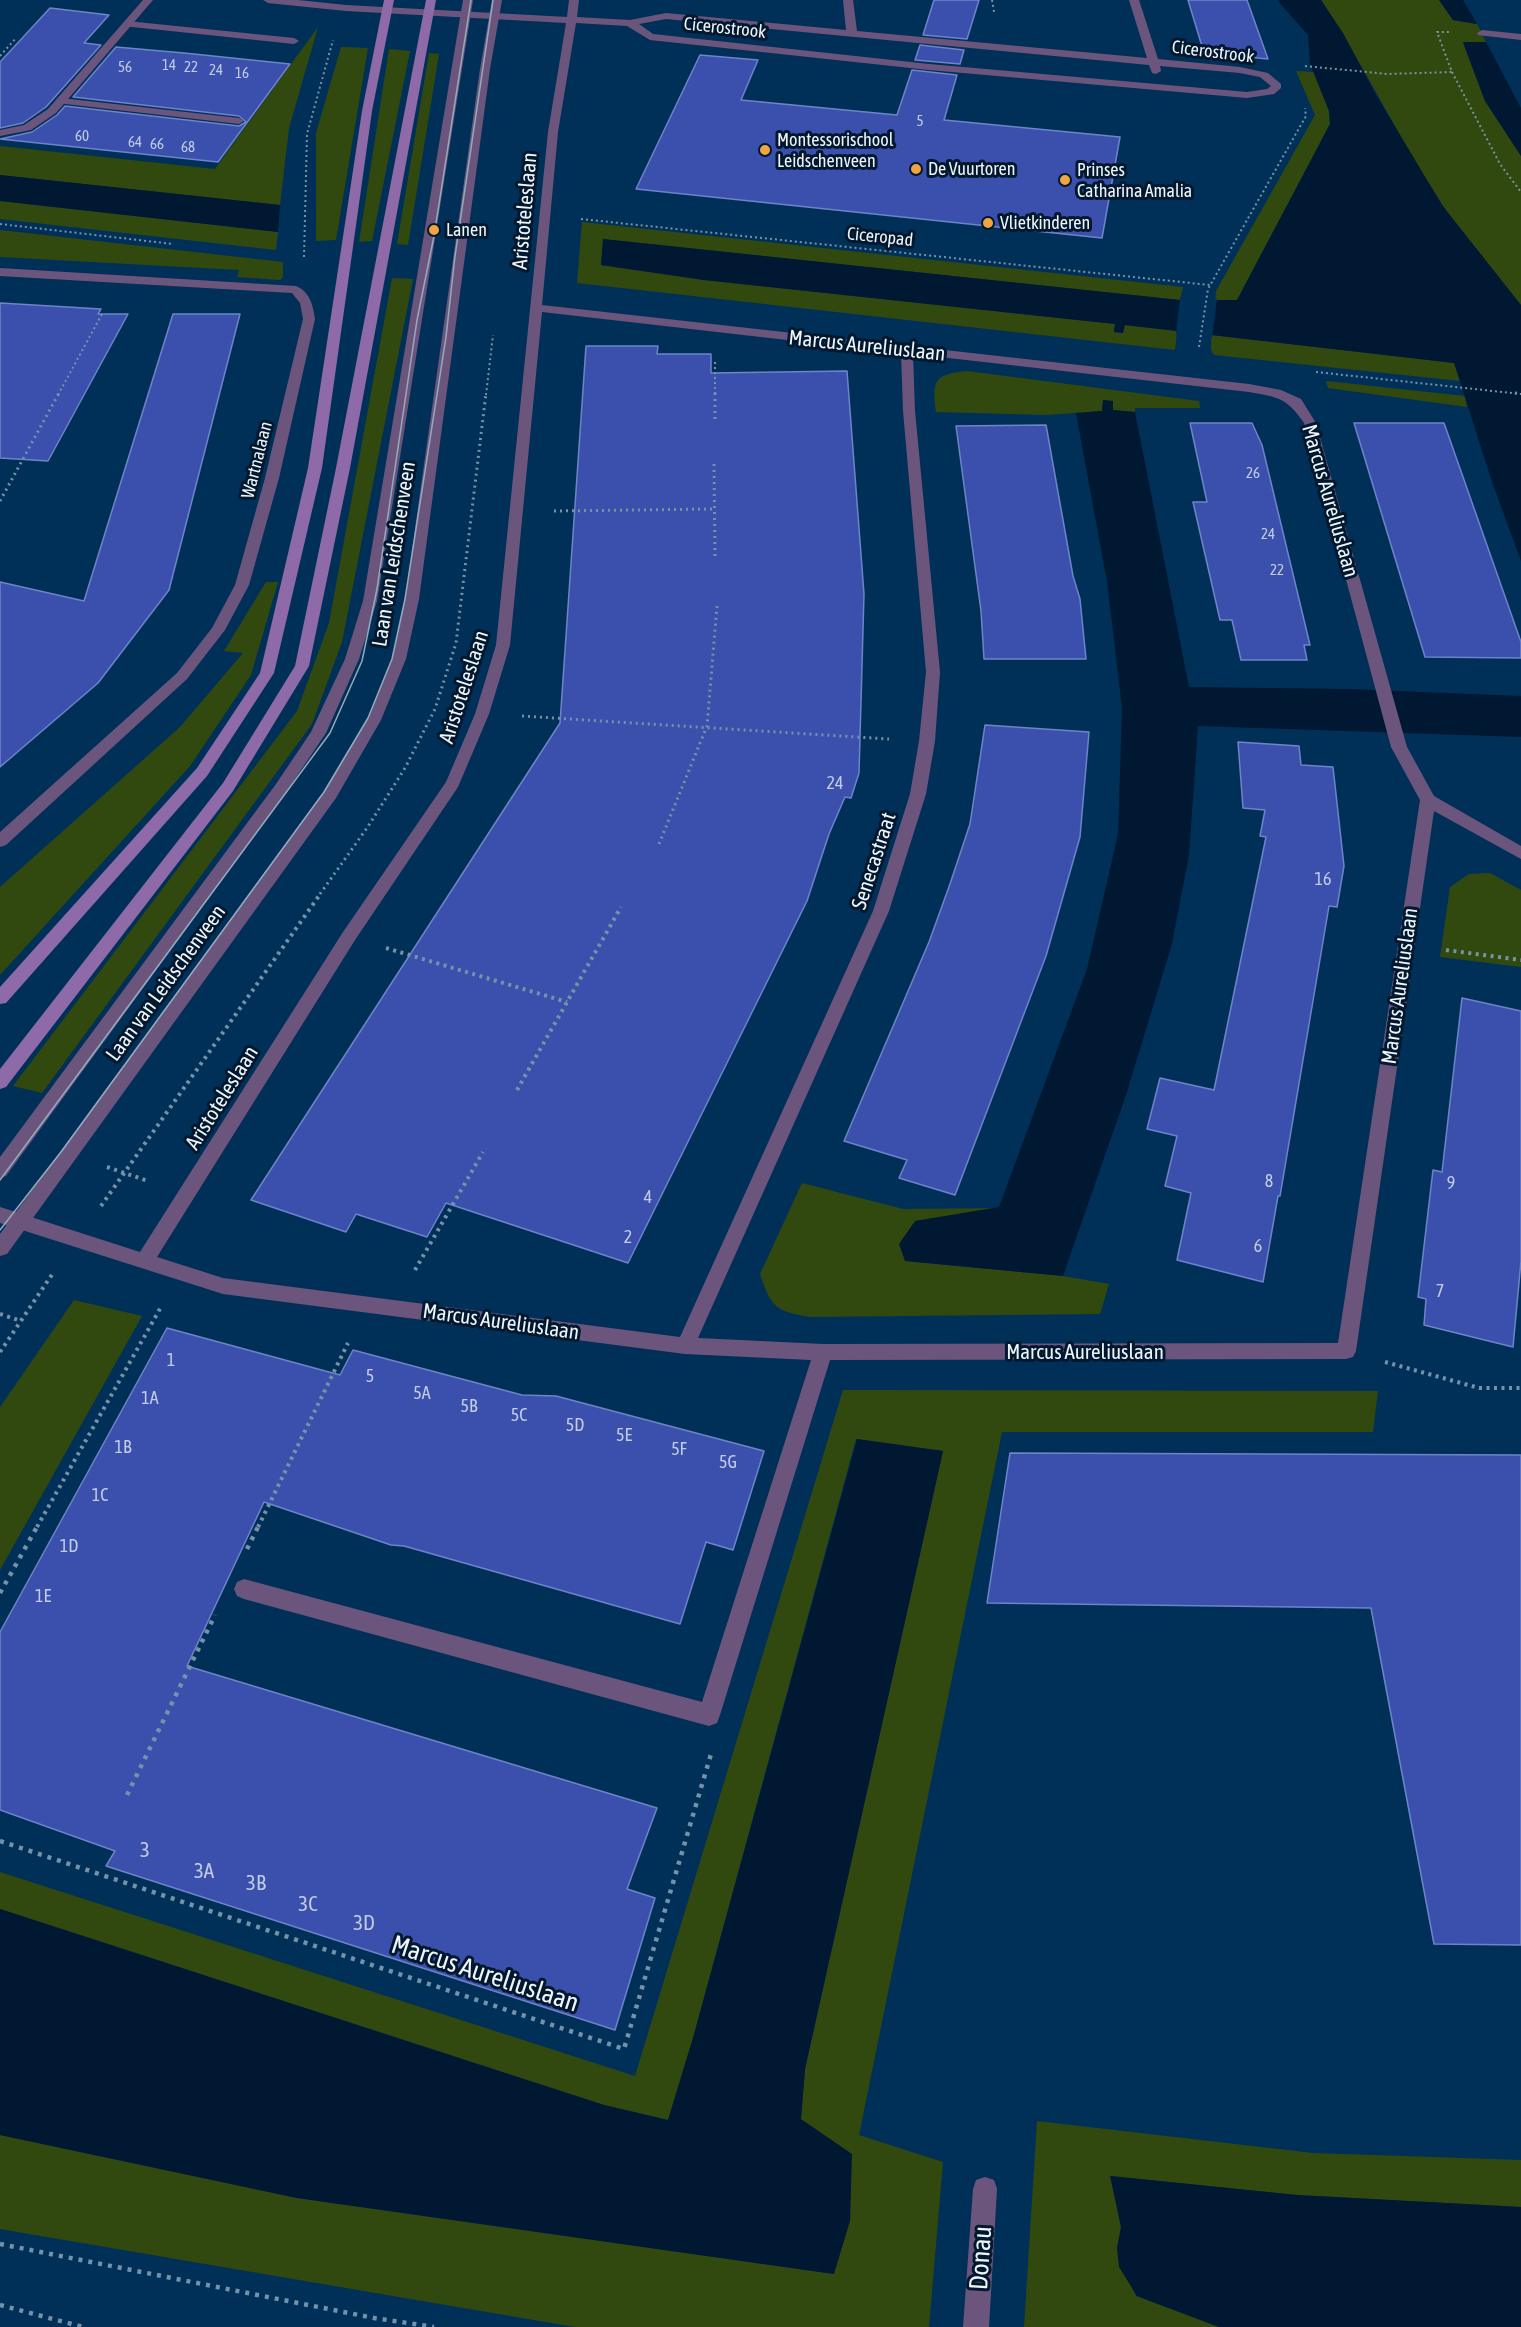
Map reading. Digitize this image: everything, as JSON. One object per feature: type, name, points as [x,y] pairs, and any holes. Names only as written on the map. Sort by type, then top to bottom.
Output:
[{"type":"street","points":[[0,133],[27,128],[41,121],[148,0]]},
{"type":"street","name":"Cicerostrook","points":[[268,0],[346,8],[387,5],[467,7],[494,16],[573,20],[630,22],[666,16],[1256,72],[1277,86],[1270,92],[1259,95],[929,67],[650,37],[630,22]]},
{"type":"street","name":"Laan van Leidschenveen","points":[[0,1248],[331,794],[374,720],[399,659],[412,599],[497,0]]},
{"type":"street","name":"Aristoteleslaan","points":[[144,1261],[349,936],[453,783],[482,714],[503,645],[553,132],[573,20],[574,0]]},
{"type":"street","points":[[848,0],[852,33]]},
{"type":"street","points":[[1134,0],[1160,87]]},
{"type":"street","points":[[0,998],[202,772],[267,673],[315,468],[367,111],[387,5]]},
{"type":"street","points":[[0,1082],[228,787],[302,666],[344,468],[430,6]]},
{"type":"street","name":"Laan van Leidschenveen","points":[[0,1171],[281,788],[318,734],[352,659],[369,601],[467,7]]},
{"type":"street","points":[[127,24],[294,41]]},
{"type":"street","points":[[1482,33],[1521,37]]},
{"type":"street","points":[[60,101],[239,121]]},
{"type":"street","points":[[0,272],[296,290]]},
{"type":"street","name":"Wartnalaan","points":[[0,840],[182,676],[218,630],[242,585],[272,478],[309,319],[306,302],[296,290]]},
{"type":"street","name":"Marcus Aureliuslaan","points":[[0,1215],[223,1286],[685,1346],[823,1352],[1346,1351],[1428,800],[1399,747],[1310,423],[1296,402],[1276,393],[1249,388],[536,308]]},
{"type":"street","name":"Senecastraat","points":[[685,1346],[881,911],[918,794],[927,741],[933,672],[909,411],[907,351]]},
{"type":"street","points":[[1428,800],[1521,853]]},
{"type":"street","points":[[244,1588],[709,1716],[823,1352]]},
{"type":"street","name":"Donau","points":[[976,2327],[985,2189]]},
{"type":"path","points":[[296,290],[304,282],[307,134],[334,37],[346,8]]},
{"type":"path","points":[[0,56],[16,38]]},
{"type":"path","points":[[0,49],[6,50]]},
{"type":"path","points":[[1304,66],[1387,74],[1446,73]]},
{"type":"path","points":[[1452,72],[1500,164],[1521,192]]},
{"type":"path","points":[[1199,347],[1208,289],[1306,116],[1303,102],[1296,92],[1277,86]]},
{"type":"path","name":"Ciceropad","points":[[546,215],[1210,285]]},
{"type":"path","points":[[0,501],[121,278]]},
{"type":"path","points":[[715,329],[715,422]]},
{"type":"path","points":[[1424,383],[1521,394]]},
{"type":"path","points":[[714,464],[715,557]]},
{"type":"path","points":[[516,512],[715,509]]},
{"type":"path","points":[[659,844],[707,726],[717,606]]},
{"type":"path","points":[[482,714],[927,741]]},
{"type":"path","points":[[517,1090],[621,907]]},
{"type":"path","points":[[349,936],[567,1002]]},
{"type":"path","points":[[1407,940],[1441,949],[1521,960]]},
{"type":"path","points":[[415,1270],[483,1152]]},
{"type":"path","points":[[0,1593],[181,1272]]},
{"type":"path","points":[[0,1314],[21,1321]]},
{"type":"path","points":[[1346,1351],[1479,1388],[1521,1388]]},
{"type":"path","name":"Marcus Aureliuslaan","points":[[0,1841],[624,2049],[711,1760],[709,1716]]},
{"type":"path","points":[[0,2244],[374,2318],[434,2327]]},
{"type":"path","points":[[0,2304],[83,2327]]},
{"type":"green space","points":[[1321,0],[1439,0],[1453,20],[1477,24],[1486,42],[1463,43],[1485,101],[1521,156],[1521,305],[1470,243],[1442,204]]},
{"type":"green space","points":[[318,27],[289,128],[280,205],[0,175],[0,146],[215,169]]},
{"type":"green space","points":[[341,47],[368,48],[336,240],[316,241],[316,133]]},
{"type":"green space","points":[[389,49],[410,51],[372,241],[359,242]]},
{"type":"green space","points":[[429,53],[439,54],[408,245],[397,244]]},
{"type":"green space","points":[[1296,71],[1314,72],[1329,111],[1330,124],[1237,300],[1215,302],[1216,291],[1315,115]]},
{"type":"green space","points":[[0,201],[278,232],[276,250],[0,219]]},
{"type":"green space","points":[[582,222],[1183,287],[1180,300],[603,239],[601,265],[704,280],[1115,324],[1114,332],[1123,333],[1124,325],[1177,331],[1175,350],[577,283]]},
{"type":"green space","points":[[0,230],[283,262],[283,277],[280,280],[237,277],[239,270],[0,257]]},
{"type":"green space","points":[[392,278],[413,279],[342,642],[312,724],[42,1093],[13,1086],[297,711],[329,623]]},
{"type":"green space","points":[[1211,335],[1455,363],[1460,381],[1214,355],[1211,350]]},
{"type":"green space","points":[[967,371],[1199,401],[1200,408],[1135,408],[1135,412],[1113,410],[1113,401],[1103,400],[1102,411],[1047,415],[936,412],[934,393],[937,381],[947,374]]},
{"type":"green space","points":[[1326,381],[1465,396],[1467,407],[1328,388]]},
{"type":"green space","points":[[266,582],[278,582],[251,675],[190,766],[0,975],[0,887],[180,727],[243,653],[224,651]]},
{"type":"green space","points":[[1490,873],[1521,890],[1521,967],[1440,957],[1450,887],[1469,874]]},
{"type":"green space","points":[[802,1183],[903,1209],[999,1208],[915,1221],[906,1261],[1063,1276],[1109,1284],[1100,1314],[810,1317],[782,1309],[771,1301],[760,1274]]},
{"type":"green space","points":[[74,1300],[142,1316],[0,1570],[0,1407]]},
{"type":"green space","points":[[843,1390],[1378,1391],[1373,1432],[1002,1432],[859,2135],[943,2162],[929,2327],[575,2327],[0,2229],[0,2135],[297,2198],[834,2274],[801,2119],[805,2069],[943,1451],[856,1439],[693,2038],[668,2120],[604,2105],[0,1909],[0,1872],[635,2076]]},
{"type":"green space","points":[[1037,2121],[1313,2153],[1521,2160],[1521,2207],[1297,2195],[1111,2176],[1121,2227],[1117,2249],[1136,2296],[1219,2327],[1024,2327]]},
{"type":"water","points":[[1277,0],[1321,0],[1343,33],[1375,93],[1442,205],[1521,305],[1521,561],[1492,482],[1454,363],[1125,325],[1123,333],[1114,332],[1115,324],[704,280],[601,265],[603,239],[1180,300],[1237,300],[1330,124],[1329,111],[1310,64],[1308,35]]},
{"type":"water","points":[[1439,0],[1463,0],[1477,24],[1453,20]]},
{"type":"water","points":[[1463,42],[1486,42],[1521,108],[1521,156],[1485,101]]},
{"type":"water","points":[[0,175],[280,205],[278,232],[0,201]]},
{"type":"water","points":[[1103,400],[1113,401],[1113,410],[1135,412],[1189,687],[1350,689],[1521,696],[1521,737],[1198,726],[1189,855],[1172,944],[1126,1095],[1063,1276],[905,1261],[899,1244],[915,1221],[999,1207],[1087,969],[1118,834],[1122,708],[1107,582],[1076,413],[1102,411]]},
{"type":"water","points":[[857,1439],[943,1451],[805,2069],[801,2119],[852,2154],[850,2221],[834,2274],[297,2198],[0,2135],[0,1909],[604,2105],[668,2120],[693,2038]]},
{"type":"water","points":[[1110,2176],[1297,2195],[1521,2207],[1521,2327],[1219,2327],[1137,2296],[1119,2267],[1117,2249],[1121,2227]]},
{"type":"pier","points":[[1180,297],[1217,299],[1212,338],[1176,334]]},
{"type":"building","points":[[934,0],[979,0],[967,39],[923,35]]},
{"type":"building","points":[[1188,0],[1247,0],[1268,59],[1204,53]]},
{"type":"building","points":[[50,8],[109,15],[84,43],[101,45],[46,107],[23,123],[0,128],[0,62]]},
{"type":"building","points":[[920,45],[964,50],[960,64],[915,60]]},
{"type":"building","points":[[116,47],[290,64],[218,162],[0,139],[32,132],[57,115],[65,106],[239,126],[246,122],[239,116],[73,97]]},
{"type":"building","points":[[700,55],[758,60],[741,100],[897,115],[912,70],[957,75],[944,120],[1120,137],[1102,238],[636,189]]},
{"type":"building","points":[[0,303],[101,309],[98,314],[128,314],[48,461],[0,458]]},
{"type":"building","points":[[173,314],[240,314],[169,590],[98,683],[0,767],[0,582],[84,601]]},
{"type":"building","points":[[586,346],[658,346],[657,354],[711,354],[711,373],[847,371],[864,594],[859,773],[851,798],[845,797],[829,834],[807,901],[628,1263],[446,1203],[427,1237],[356,1214],[346,1232],[251,1200],[560,723]]},
{"type":"building","points":[[1190,423],[1252,423],[1262,445],[1310,645],[1304,645],[1307,660],[1241,660],[1232,620],[1220,620],[1193,502],[1207,502]]},
{"type":"building","points":[[1354,423],[1444,423],[1521,642],[1521,658],[1425,657]]},
{"type":"building","points":[[1046,425],[1073,576],[1080,599],[1086,659],[984,659],[981,611],[956,426]]},
{"type":"building","points":[[985,725],[1089,732],[1080,837],[1046,956],[955,1195],[899,1178],[907,1160],[844,1141],[929,942],[950,884],[970,824]]},
{"type":"building","points":[[1238,742],[1299,746],[1301,765],[1333,767],[1344,866],[1337,907],[1329,906],[1280,1196],[1278,1196],[1263,1282],[1177,1260],[1191,1193],[1165,1186],[1177,1136],[1147,1129],[1160,1078],[1214,1090],[1266,837],[1260,836],[1265,810],[1243,808]]},
{"type":"building","points":[[1462,998],[1521,1011],[1521,1261],[1513,1347],[1424,1325],[1426,1299],[1418,1297],[1433,1170],[1442,1172]]},
{"type":"building","points":[[167,1328],[340,1375],[353,1350],[522,1395],[556,1396],[764,1451],[733,1550],[706,1542],[680,1624],[404,1546],[391,1545],[264,1502],[187,1666],[657,1808],[627,1889],[655,1898],[615,2030],[106,1866],[115,1851],[0,1810],[0,1632]]},
{"type":"building","points":[[1010,1453],[1521,1455],[1521,1945],[1434,1944],[1371,1608],[987,1603]]},
{"type":"tram line","points":[[0,1180],[330,733],[362,661],[377,589],[417,320],[434,236],[471,0]]},
{"type":"tram line","points":[[0,1230],[61,1152],[324,792],[368,718],[392,659],[405,599],[446,337],[455,256],[493,0]]},
{"type":"place","name":"Montessorischool Leidschenveen","points":[[765,150]]},
{"type":"place","name":"De Vuurtoren","points":[[916,169]]},
{"type":"place","name":"Prinses Catharina Amalia","points":[[1065,180]]},
{"type":"place","name":"Vlietkinderen","points":[[988,223]]},
{"type":"place","name":"Lanen","points":[[434,230]]}]
